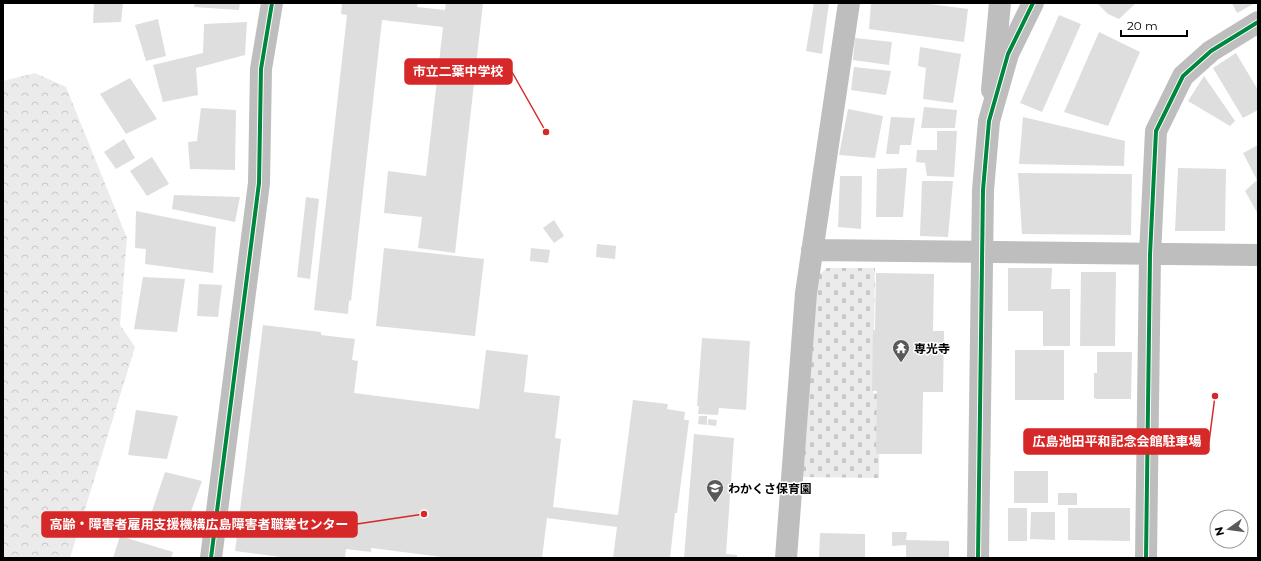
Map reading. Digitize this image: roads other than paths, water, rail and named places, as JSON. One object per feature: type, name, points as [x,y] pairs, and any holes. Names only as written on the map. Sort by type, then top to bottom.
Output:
[{"type":"street","points":[[211,558],[259,183],[261,69],[272,3]]},
{"type":"street","points":[[786,558],[806,294],[849,3]]},
{"type":"street","points":[[978,558],[983,190],[1000,3]]},
{"type":"street","points":[[989,121],[1008,54],[1032,3]]},
{"type":"street","points":[[1146,558],[1150,255],[1156,131],[1183,76],[1211,51],[1258,22]]},
{"type":"street","points":[[812,250],[1150,255],[1258,255]]},
{"type":"place","name":"市立二葉中学校","points":[[546,132]]},
{"type":"place","name":"専光寺","points":[[901,363]]},
{"type":"place","name":"広島池田平和記念会館駐車場","points":[[1215,396]]},
{"type":"place","name":"わかくさ保育園","points":[[715,503]]},
{"type":"place","name":"高齢・障害者雇用支援機構広島障害者職業センター","points":[[424,514]]}]
